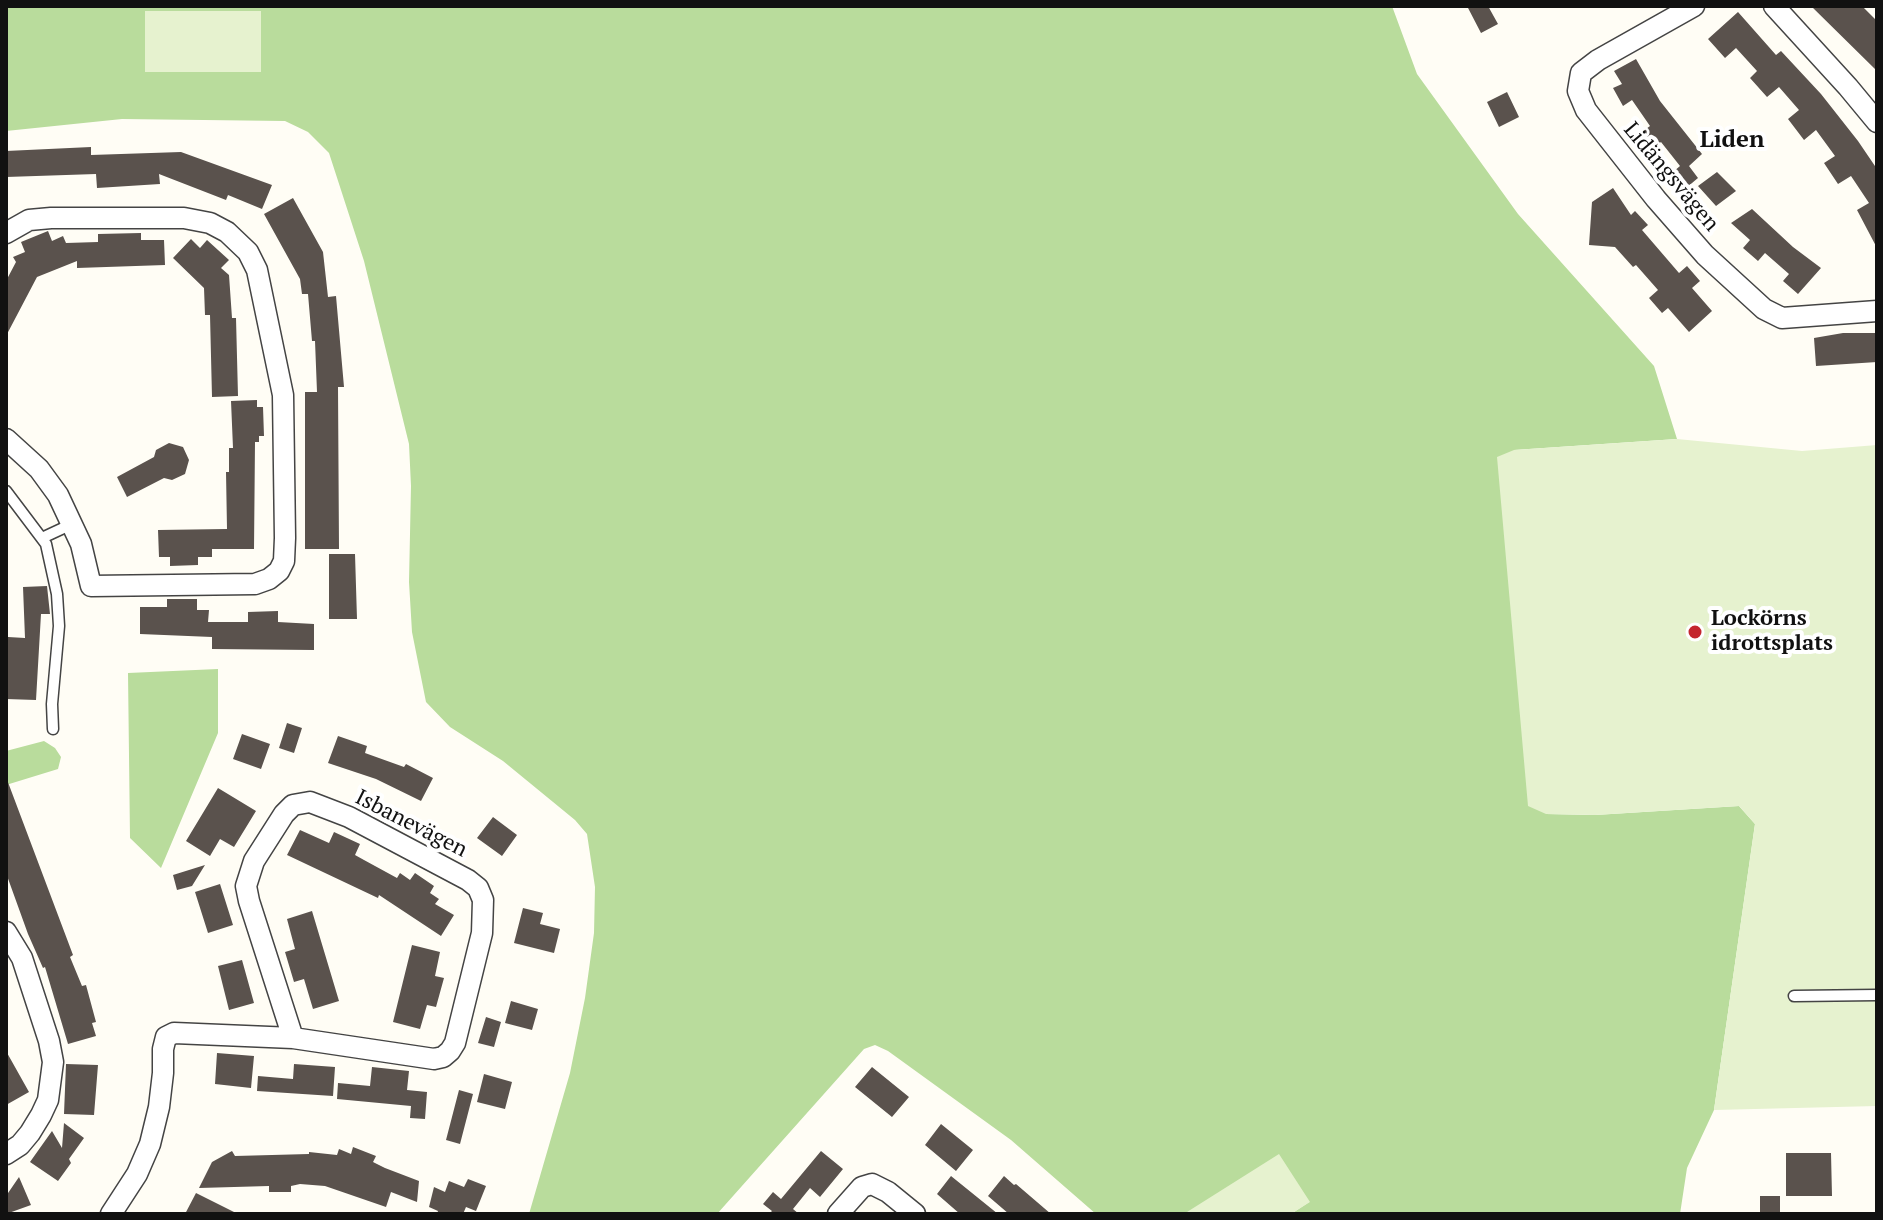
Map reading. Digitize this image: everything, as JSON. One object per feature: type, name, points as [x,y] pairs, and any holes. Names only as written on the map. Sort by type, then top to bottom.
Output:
[{"type":"street","name":"Lidängsvägen","points":[[1694,6],[1609,53],[1581,73],[1578,91],[1586,110],[1705,255],[1746,296],[1764,309],[1782,318],[1877,311]]},
{"type":"street","points":[[1774,6],[1877,122]]},
{"type":"street","points":[[6,233],[29,220],[51,218],[184,218],[210,223],[227,232],[248,252],[257,270],[283,395],[284,561],[279,571],[269,579],[255,584],[91,586],[81,544],[58,495],[39,469],[6,439]]},
{"type":"street","name":"Isbanevägen","points":[[111,1214],[137,1174],[150,1144],[159,1107],[166,1037],[183,1031],[293,1038],[414,1057],[443,1057],[455,1043],[482,933],[483,900],[478,888],[349,817],[310,802],[293,805],[254,861],[246,886],[293,1038]]},
{"type":"street","points":[[6,932],[22,958],[46,1029],[53,1062],[48,1100],[41,1115],[30,1133],[6,1154]]},
{"type":"street","points":[[838,1214],[862,1187],[872,1184],[888,1192],[915,1214]]},
{"type":"lane","points":[[6,491],[46,544],[57,594],[59,615],[53,729]]},
{"type":"lane","points":[[42,538],[72,524]]},
{"type":"lane","points":[[1794,996],[1877,995]]},
{"type":"green space","points":[[6,6],[1392,6],[1417,74],[1518,214],[1654,366],[1677,439],[1514,450],[1546,814],[1595,815],[1739,806],[1755,824],[1714,1110],[1687,1168],[1680,1214],[1291,1214],[1309,1202],[1188,1214],[1096,1214],[1011,1140],[888,1051],[875,1045],[864,1049],[717,1214],[529,1214],[570,1073],[585,998],[594,933],[595,887],[587,834],[575,820],[503,761],[450,727],[426,702],[412,632],[409,444],[364,261],[329,153],[308,132],[285,121],[122,119],[6,131]]},
{"type":"green space","points":[[145,11],[261,11],[261,72],[145,72]]},
{"type":"green space","name":"Lockörns idrottsplats","points":[[1677,439],[1802,451],[1877,445],[1877,1106],[1714,1110],[1755,824],[1739,806],[1595,815],[1546,814],[1528,806],[1497,457],[1514,450]]},
{"type":"green space","points":[[218,669],[218,733],[161,868],[130,838],[128,673]]},
{"type":"green space","points":[[44,741],[55,748],[61,757],[58,769],[6,785],[6,751]]},
{"type":"green space","points":[[1279,1154],[1310,1202],[1291,1214],[1188,1214],[1187,1212]]},
{"type":"building","points":[[1467,6],[1488,6],[1498,24],[1481,33]]},
{"type":"building","points":[[1811,6],[1862,6],[1877,21],[1877,71]]},
{"type":"building","points":[[1738,12],[1776,55],[1781,51],[1821,94],[1877,169],[1877,248],[1857,210],[1869,203],[1851,176],[1838,184],[1824,163],[1835,156],[1816,130],[1804,140],[1788,119],[1799,110],[1779,87],[1767,97],[1750,78],[1757,71],[1736,48],[1725,58],[1708,39]]},
{"type":"building","points":[[1636,59],[1660,101],[1702,154],[1689,166],[1698,178],[1686,188],[1673,172],[1680,166],[1661,142],[1653,148],[1642,132],[1650,126],[1632,100],[1623,106],[1613,88],[1622,84],[1614,71]]},
{"type":"building","points":[[1507,92],[1519,117],[1499,127],[1487,102]]},
{"type":"building","points":[[91,147],[91,155],[181,152],[272,185],[262,209],[228,195],[226,200],[159,174],[160,184],[97,188],[96,174],[6,177],[6,151]]},
{"type":"building","points":[[1717,172],[1736,191],[1716,206],[1698,186]]},
{"type":"building","points":[[1613,188],[1631,215],[1635,211],[1648,225],[1642,230],[1679,273],[1687,266],[1700,281],[1692,288],[1712,311],[1689,332],[1668,308],[1662,313],[1649,298],[1658,290],[1636,265],[1633,267],[1615,247],[1589,245],[1592,202]]},
{"type":"building","points":[[293,198],[323,252],[328,297],[336,296],[344,387],[338,387],[339,549],[305,549],[305,392],[317,392],[315,341],[312,341],[308,294],[302,294],[300,279],[264,214]]},
{"type":"building","points":[[1752,209],[1821,268],[1798,294],[1783,281],[1789,274],[1765,253],[1758,261],[1743,248],[1750,240],[1731,223]]},
{"type":"building","points":[[48,231],[52,241],[63,236],[66,243],[98,242],[98,234],[141,233],[141,240],[164,240],[165,265],[77,268],[77,261],[37,277],[6,336],[6,281],[16,262],[13,257],[25,252],[21,242]]},
{"type":"building","points":[[191,239],[200,248],[207,240],[229,260],[221,268],[229,275],[232,318],[236,318],[238,396],[212,397],[210,315],[205,315],[204,288],[173,258]]},
{"type":"building","points":[[1843,333],[1877,333],[1877,362],[1816,366],[1814,338]]},
{"type":"building","points":[[257,400],[257,407],[263,407],[264,436],[259,436],[259,442],[255,442],[254,549],[212,549],[212,557],[198,557],[198,565],[170,566],[170,557],[159,557],[158,530],[227,529],[226,472],[229,472],[229,448],[233,448],[231,401]]},
{"type":"building","points":[[169,443],[183,447],[189,460],[185,474],[172,480],[164,478],[127,497],[117,477],[154,457],[156,450]]},
{"type":"building","points":[[329,554],[355,554],[357,619],[329,619]]},
{"type":"building","points":[[47,586],[50,614],[41,614],[36,700],[6,699],[8,637],[25,638],[23,587]]},
{"type":"building","points":[[167,599],[197,599],[197,610],[209,610],[208,622],[248,622],[248,612],[278,611],[278,622],[314,624],[314,650],[212,649],[212,637],[140,634],[140,607],[167,607]]},
{"type":"building","points":[[287,723],[302,728],[294,753],[279,748]]},
{"type":"building","points":[[242,734],[270,744],[261,769],[233,759]]},
{"type":"building","points":[[338,736],[367,746],[365,753],[404,767],[406,764],[433,778],[421,801],[376,779],[328,763]]},
{"type":"building","points":[[6,777],[73,955],[70,957],[82,986],[86,985],[96,1022],[92,1023],[96,1036],[68,1044],[45,967],[28,934],[6,873]]},
{"type":"building","points":[[218,788],[256,811],[234,847],[220,839],[210,856],[186,841]]},
{"type":"building","points":[[493,817],[517,835],[502,856],[477,838]]},
{"type":"building","points":[[300,830],[329,843],[334,832],[360,844],[355,855],[397,878],[400,873],[410,880],[415,873],[434,886],[430,893],[439,899],[435,904],[454,915],[441,936],[379,895],[378,898],[287,855]]},
{"type":"building","points":[[205,865],[192,886],[177,890],[173,875]]},
{"type":"building","points":[[220,884],[233,925],[208,933],[195,892]]},
{"type":"building","points":[[523,908],[543,913],[540,924],[560,929],[554,953],[514,943]]},
{"type":"building","points":[[312,911],[339,1001],[313,1009],[304,979],[294,982],[285,952],[295,949],[287,919]]},
{"type":"building","points":[[412,945],[440,952],[435,976],[444,978],[436,1007],[427,1005],[420,1029],[393,1022]]},
{"type":"building","points":[[242,960],[254,1003],[229,1010],[218,966]]},
{"type":"building","points":[[511,1001],[538,1009],[532,1030],[505,1023]]},
{"type":"building","points":[[486,1017],[501,1022],[494,1047],[478,1043]]},
{"type":"building","points":[[6,1051],[29,1092],[6,1105]]},
{"type":"building","points":[[217,1053],[254,1056],[251,1088],[215,1084]]},
{"type":"building","points":[[66,1064],[98,1065],[94,1115],[64,1114]]},
{"type":"building","points":[[294,1064],[335,1067],[333,1096],[257,1091],[258,1076],[293,1079]]},
{"type":"building","points":[[372,1067],[409,1071],[407,1090],[427,1092],[425,1119],[410,1118],[411,1106],[337,1099],[338,1083],[370,1086]]},
{"type":"building","points":[[872,1067],[909,1097],[892,1117],[855,1087]]},
{"type":"building","points":[[484,1074],[512,1082],[505,1109],[477,1102]]},
{"type":"building","points":[[459,1090],[473,1094],[460,1144],[446,1140]]},
{"type":"building","points":[[64,1123],[84,1138],[58,1181],[30,1162],[52,1131],[62,1148]]},
{"type":"building","points":[[941,1124],[973,1150],[956,1171],[925,1145]]},
{"type":"building","points":[[353,1147],[376,1156],[373,1162],[419,1181],[417,1202],[391,1192],[386,1207],[325,1186],[300,1184],[291,1186],[291,1192],[269,1192],[269,1186],[199,1188],[212,1162],[232,1151],[235,1156],[309,1152],[337,1155],[339,1149],[351,1154]]},
{"type":"building","points":[[821,1151],[843,1169],[820,1197],[810,1188],[793,1209],[799,1214],[769,1214],[772,1211],[763,1204],[773,1192],[781,1199]]},
{"type":"building","points":[[1786,1153],[1831,1153],[1832,1196],[1786,1196]]},
{"type":"building","points":[[951,1176],[998,1214],[960,1214],[937,1194]]},
{"type":"building","points":[[1004,1176],[1051,1214],[1009,1214],[988,1196]]},
{"type":"building","points":[[19,1177],[31,1205],[6,1214],[6,1196]]},
{"type":"building","points":[[468,1179],[486,1186],[476,1211],[466,1207],[463,1214],[437,1214],[438,1211],[429,1207],[434,1187],[445,1192],[449,1181],[464,1187]]},
{"type":"building","points":[[196,1193],[238,1214],[185,1214]]},
{"type":"building","points":[[1760,1196],[1780,1196],[1780,1214],[1760,1214]]},
{"type":"place","name":"Lockörns idrottsplats","points":[[1695,632]]},
{"type":"district","name":"Liden","points":[[1732,140]]}]
